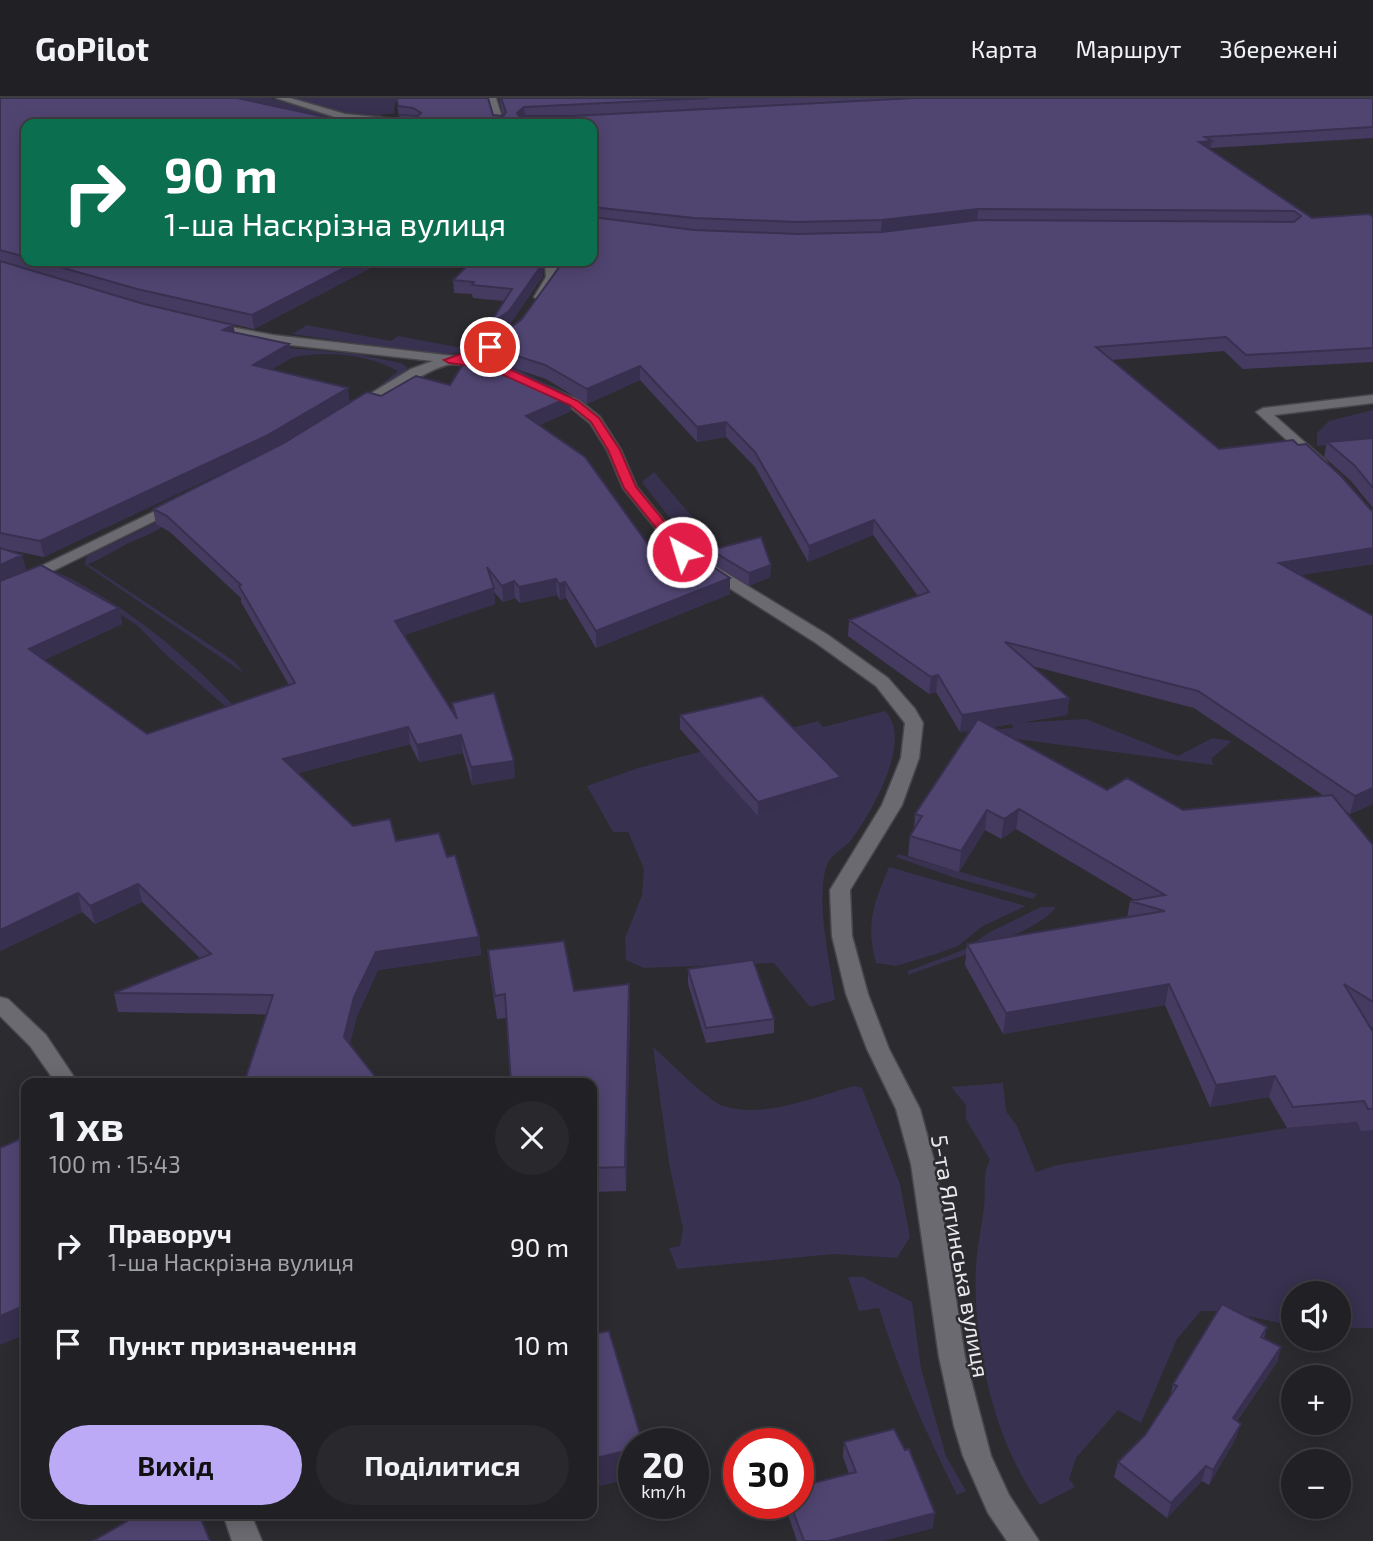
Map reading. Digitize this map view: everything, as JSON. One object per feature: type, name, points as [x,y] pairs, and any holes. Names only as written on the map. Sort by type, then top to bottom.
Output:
[{"type":"street","points":[[280,98],[344,117],[364,119]]},
{"type":"street","points":[[492,98],[498,119]]},
{"type":"street","points":[[533,307],[552,277],[551,266]]},
{"type":"street","points":[[191,323],[273,339],[490,365],[501,369]]},
{"type":"street","points":[[346,414],[416,372],[490,347]]},
{"type":"street","name":"5-та Ялтинська вулиця","points":[[534,383],[574,403],[595,420],[614,450],[630,488],[682,552],[822,639],[882,682],[909,713],[914,723],[910,758],[892,805],[841,890],[842,936],[857,994],[878,1049],[908,1109],[923,1164],[951,1357],[977,1456],[998,1504],[1024,1541]]},
{"type":"street","points":[[1335,477],[1263,412],[1373,399]]},
{"type":"street","points":[[0,592],[187,500]]},
{"type":"street","points":[[29,564],[50,566]]},
{"type":"street","points":[[0,1004],[37,1036],[53,1056],[64,1078]]},
{"type":"street","points":[[239,1519],[247,1541]]},
{"type":"shaded area","points":[[235,98],[270,98],[340,119],[179,119]]},
{"type":"shaded area","points":[[289,98],[469,100],[395,102],[394,114],[382,114],[380,119],[356,117]]},
{"type":"shaded area","points":[[307,325],[391,341],[398,336],[457,347],[492,339],[479,347],[464,351],[433,354],[292,334]]},
{"type":"shaded area","points":[[289,348],[357,354],[401,363],[407,367],[406,372],[261,456],[254,454],[374,390],[398,371],[373,361],[346,355],[318,354],[291,358]]},
{"type":"shaded area","points":[[1373,410],[1373,440],[1317,446],[1317,433],[1329,421]]},
{"type":"shaded area","points":[[654,472],[710,538],[689,543],[642,482]]},
{"type":"shaded area","points":[[175,513],[154,532],[88,564],[234,661],[245,674],[84,564],[87,556]]},
{"type":"shaded area","points":[[53,571],[84,586],[139,621],[191,664],[239,711],[233,713],[165,654],[138,626],[99,600],[36,579]]},
{"type":"shaded area","points":[[885,711],[893,724],[895,740],[887,776],[860,827],[852,839],[829,861],[825,871],[823,919],[835,1000],[810,1007],[774,963],[644,968],[626,960],[625,938],[642,895],[644,869],[628,832],[613,832],[587,786],[638,768],[818,721],[823,727]]},
{"type":"shaded area","points":[[1086,719],[1178,756],[1212,738],[1232,741],[1212,758],[1213,765],[962,732],[1013,728],[1012,724],[1016,723]]},
{"type":"shaded area","points":[[898,854],[1037,894],[1033,899],[955,878],[896,857]]},
{"type":"shaded area","points":[[889,867],[1026,906],[983,926],[958,946],[896,966],[876,963],[871,925],[879,892]]},
{"type":"shaded area","points":[[1041,907],[1056,907],[1031,927],[1011,937],[908,975],[908,971],[963,950],[990,932]]},
{"type":"shaded area","points":[[653,1047],[716,1103],[723,1106],[755,1110],[772,1108],[854,1086],[862,1088],[900,1184],[910,1237],[897,1258],[834,1254],[677,1269],[669,1248],[680,1246],[683,1229],[669,1163]]},
{"type":"shaded area","points":[[1003,1083],[1006,1111],[1017,1126],[1036,1172],[1057,1165],[1287,1128],[1357,1122],[1373,1130],[1373,1328],[1351,1328],[1351,1281],[1281,1281],[1281,1323],[1225,1311],[1201,1311],[1177,1339],[1141,1423],[1118,1410],[1076,1458],[1069,1479],[1075,1487],[1040,1505],[1024,1480],[998,1422],[982,1359],[976,1266],[985,1177],[990,1160],[966,1119],[966,1105],[951,1087]]},
{"type":"shaded area","points":[[848,1277],[863,1277],[912,1302],[921,1368],[946,1456],[966,1491],[957,1495],[935,1449],[904,1379],[879,1308],[859,1311]]},
{"type":"building","points":[[0,98],[237,98],[335,119],[21,119],[21,256],[0,250]]},
{"type":"building","points":[[397,98],[488,98],[493,115],[503,116],[506,112],[501,98],[708,98],[524,107],[517,113],[519,116],[572,116],[915,98],[1373,98],[1373,127],[1205,137],[1212,141],[1199,142],[1312,218],[1369,214],[1373,217],[1373,348],[1246,355],[1226,337],[1096,347],[1219,449],[1293,440],[1298,445],[1306,444],[1373,510],[1373,548],[1279,563],[1373,616],[1373,788],[1355,796],[1198,691],[1005,642],[1069,698],[962,715],[938,675],[931,677],[849,620],[929,592],[874,520],[809,546],[755,452],[726,422],[697,427],[640,366],[587,389],[545,365],[480,344],[495,338],[521,320],[560,266],[597,266],[597,218],[694,230],[798,234],[882,232],[978,220],[1294,222],[1301,216],[1294,211],[978,209],[882,220],[798,222],[694,218],[597,208],[597,119],[400,119],[399,115],[418,116],[421,113],[413,108],[398,106]]},
{"type":"building","points":[[0,261],[144,304],[233,325],[223,330],[289,344],[253,365],[348,388],[266,436],[40,541],[0,533]]},
{"type":"building","points":[[56,266],[348,266],[252,315],[137,289]]},
{"type":"building","points":[[467,266],[541,266],[509,311],[489,325],[512,289],[453,280]]},
{"type":"building","points":[[470,353],[507,365],[570,397],[526,416],[585,457],[660,561],[691,552],[730,578],[596,631],[565,582],[559,584],[556,579],[519,587],[514,581],[502,586],[487,567],[494,588],[395,621],[457,719],[452,703],[494,693],[514,761],[471,767],[461,735],[417,745],[408,727],[283,759],[353,826],[390,819],[396,841],[439,833],[447,857],[455,855],[479,937],[376,952],[354,997],[344,1037],[376,1078],[246,1078],[273,995],[114,993],[211,954],[138,884],[90,906],[78,893],[0,930],[0,581],[41,565],[119,608],[29,649],[147,734],[295,683],[239,586],[241,585],[167,516],[153,509],[284,443],[367,392],[381,396],[416,376],[450,385]]},
{"type":"building","points":[[1373,438],[1373,488],[1355,466],[1327,442]]},
{"type":"building","points":[[761,537],[771,565],[749,573],[711,550]]},
{"type":"building","points":[[0,548],[22,555],[0,565]]},
{"type":"building","points":[[762,696],[841,777],[758,802],[680,715]]},
{"type":"building","points":[[978,719],[1107,790],[1127,778],[1183,810],[1332,795],[1373,845],[1373,1002],[1344,984],[1373,1032],[1373,1109],[1368,1109],[1364,1101],[1293,1107],[1275,1076],[1216,1085],[1169,984],[1006,1013],[967,944],[1165,911],[1130,901],[1165,895],[1019,809],[1004,819],[987,810],[961,851],[910,836],[922,816],[915,814]]},
{"type":"building","points":[[564,941],[574,991],[629,984],[625,1167],[597,1168],[597,1078],[511,1078],[505,994],[495,996],[488,950]]},
{"type":"building","points":[[753,960],[774,1019],[706,1028],[688,969]]},
{"type":"building","points":[[21,1138],[21,1307],[0,1316],[0,1148]]},
{"type":"building","points":[[1222,1304],[1267,1327],[1261,1337],[1281,1347],[1233,1418],[1241,1424],[1213,1470],[1206,1466],[1171,1503],[1118,1462],[1145,1435],[1177,1386],[1173,1384]]},
{"type":"building","points":[[609,1331],[638,1428],[618,1428],[618,1453],[597,1458],[597,1333]]},
{"type":"building","points":[[894,1429],[905,1450],[909,1449],[935,1513],[828,1541],[804,1541],[796,1519],[814,1519],[814,1483],[856,1472],[844,1442]]},
{"type":"building","points":[[126,1519],[201,1519],[210,1541],[93,1541],[127,1521]]},
{"type":"route","points":[[490,347],[475,354],[449,360],[490,365],[574,403],[595,420],[614,450],[630,488],[682,552]]}]
